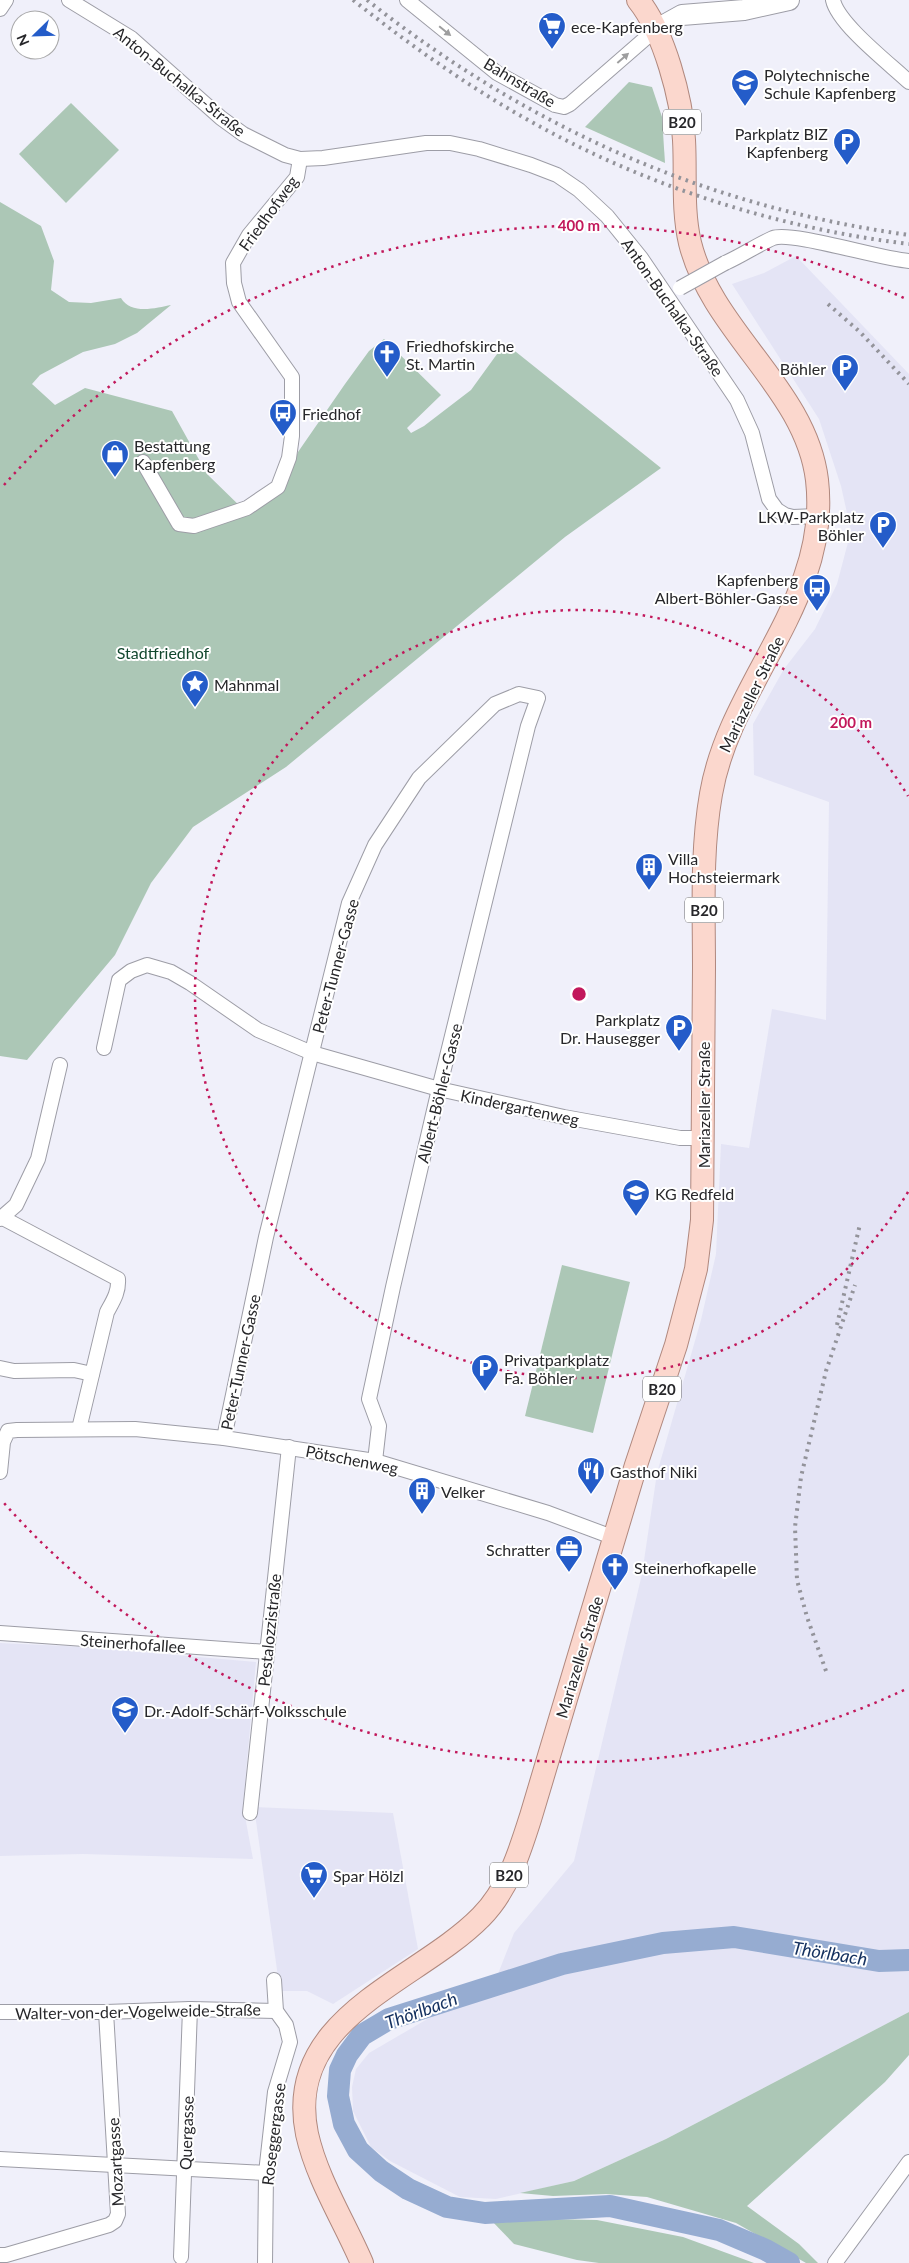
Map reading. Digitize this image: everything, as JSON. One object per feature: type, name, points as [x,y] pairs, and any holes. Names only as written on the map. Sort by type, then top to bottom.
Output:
[{"type":"main road","name":"B20","points":[[638,0],[655,30]]},
{"type":"main road","name":"Mariazeller Straße","points":[[362,2263],[313,2157],[305,2116],[305,2097],[311,2073],[324,2044],[335,2029],[352,2012],[450,1945],[468,1930],[492,1904],[512,1871],[531,1816],[636,1465],[676,1345],[696,1269],[702,1220],[704,868],[710,796],[716,767],[734,721],[796,604],[809,571],[817,516],[817,478],[803,433],[785,401],[714,300],[700,272],[690,243],[686,218],[684,136],[680,105],[675,82],[655,30]]},
{"type":"street","points":[[0,9],[6,0]]},
{"type":"street","name":"Anton-Buchalka-Straße","points":[[69,0],[130,38],[221,118],[243,134],[272,149],[300,159],[324,158],[426,143],[450,143],[479,149],[531,165],[557,175],[579,190],[607,216],[642,258],[745,416],[752,433],[770,499],[777,510],[785,515],[794,517],[817,516]]},
{"type":"street","name":"Bahnstraße","points":[[407,0],[497,73],[555,105],[564,107],[570,104],[655,30]]},
{"type":"street","points":[[655,30],[682,15],[744,10],[789,0]]},
{"type":"street","points":[[833,0],[834,7],[846,23],[909,82]]},
{"type":"street","name":"Friedhofweg","points":[[143,462],[179,524],[194,526],[247,508],[278,487],[289,458],[292,436],[292,377],[239,302],[234,283],[233,263],[248,235],[297,177],[300,159]]},
{"type":"street","points":[[667,296],[774,238],[795,237],[889,260],[909,261]]},
{"type":"street","name":"Peter-Tunner-Gasse","points":[[224,1438],[266,1237],[350,903],[375,845],[420,778],[495,704],[520,694],[538,698],[528,726]]},
{"type":"street","name":"Albert-Böhler-Gasse","points":[[375,1461],[379,1426],[369,1399],[395,1277],[439,1089],[528,726]]},
{"type":"street","name":"Peter-Tunner-Gasse","points":[[104,1048],[119,980],[131,970],[147,964],[171,972],[190,983],[258,1030],[312,1053]]},
{"type":"street","name":"Kindergartenweg","points":[[312,1053],[439,1089],[564,1117],[680,1138],[702,1138]]},
{"type":"street","points":[[60,1065],[38,1159],[16,1205],[0,1218],[118,1279],[115,1297],[106,1312],[79,1428]]},
{"type":"street","points":[[0,1368],[14,1371],[74,1370],[92,1374]]},
{"type":"street","name":"Pötschenweg","points":[[0,1472],[3,1442],[8,1431],[79,1428],[135,1429],[224,1438],[375,1461],[548,1513],[615,1538]]},
{"type":"street","name":"Pestalozzistraße","points":[[250,1813],[289,1447]]},
{"type":"street","name":"Steinerhofallee","points":[[0,1633],[267,1652]]},
{"type":"street","name":"Roseggergasse","points":[[265,2263],[266,2173],[275,2092],[290,2042],[286,2025],[276,2010],[274,1980]]},
{"type":"street","name":"Walter-von-der-Vogelweide-Straße","points":[[0,2012],[106,2012],[190,2009],[276,2010]]},
{"type":"street","name":"Quergasse","points":[[181,2257],[190,2009]]},
{"type":"street","name":"Mozartgasse","points":[[0,2254],[6,2255],[109,2225],[118,2214],[106,2012]]},
{"type":"street","points":[[0,2159],[266,2173]]},
{"type":"street","points":[[835,2263],[909,2162]]},
{"type":"shaded area","points":[[796,256],[909,374],[909,2012],[666,2139],[574,2181],[496,2199],[460,2197],[390,2161],[371,2147],[353,2111],[352,2087],[356,2069],[369,2053],[496,1979],[514,1933],[574,1861],[642,1574],[657,1473],[701,1320],[716,1254],[721,1144],[749,1148],[772,1009],[826,1020],[829,802],[754,775],[753,724],[784,669],[815,629],[837,584],[851,531],[841,486],[819,419],[732,284],[764,273]]},
{"type":"shaded area","name":"Dr.-Adolf-Schärf-Volksschule","points":[[0,1643],[85,1647],[256,1662],[243,1806],[253,1859],[83,1854],[0,1856]]},
{"type":"shaded area","points":[[254,1807],[393,1813],[418,1949],[333,2004],[307,1991],[280,1991]]},
{"type":"green space","points":[[629,82],[652,87],[662,117],[665,163],[585,127]]},
{"type":"green space","points":[[71,103],[119,150],[66,203],[19,154]]},
{"type":"green space","name":"Stadtfriedhof","points":[[0,202],[41,226],[54,261],[51,290],[69,302],[91,303],[121,298],[131,307],[144,309],[171,305],[137,333],[115,344],[83,352],[40,375],[32,384],[55,405],[85,388],[172,411],[207,474],[246,512],[290,473],[298,452],[345,384],[369,351],[384,339],[441,395],[407,428],[411,433],[424,426],[471,390],[505,343],[661,468],[565,537],[286,767],[193,827],[151,883],[115,955],[27,1060],[0,1056]]},
{"type":"green space","points":[[562,1265],[630,1282],[593,1433],[525,1416]]},
{"type":"green space","points":[[909,2012],[909,2055],[885,2082],[747,2206],[799,2244],[818,2263],[806,2263],[736,2223],[647,2197],[606,2194],[553,2196],[520,2193],[574,2181],[666,2139]]},
{"type":"green space","points":[[489,2218],[597,2220],[683,2237],[754,2263],[599,2263],[577,2260],[514,2244]]},
{"type":"waterway","name":"Thörlbach","points":[[789,2263],[766,2250],[719,2230],[610,2206],[485,2213],[447,2207],[408,2189],[381,2171],[358,2150],[344,2124],[338,2096],[340,2070],[347,2055],[362,2035],[389,2019],[562,1964],[663,1943],[734,1937],[879,1961],[909,1960]]},
{"type":"railway","points":[[353,0],[424,54],[498,103],[550,132],[635,172],[680,189],[770,218],[863,237],[909,244]]},
{"type":"railway","points":[[367,0],[428,45],[491,86],[556,123],[622,155],[691,182],[761,204],[834,222],[909,235]]},
{"type":"railway","points":[[828,304],[860,332],[909,384]]},
{"type":"railway","points":[[837,1325],[860,1224]]},
{"type":"railway","points":[[826,1671],[807,1617],[797,1580],[795,1527],[801,1477],[826,1371],[855,1285]]},
{"type":"place","name":"ece-Kapfenberg","points":[[552,50]]},
{"type":"place","name":"Polytechnische Schule Kapfenberg","points":[[745,107]]},
{"type":"place","name":"Parkplatz BIZ Kapfenberg","points":[[847,166]]},
{"type":"place","name":"Friedhofskirche St. Martin","points":[[387,378]]},
{"type":"place","name":"Böhler","points":[[845,392]]},
{"type":"place","name":"Friedhof","points":[[283,437]]},
{"type":"place","name":"Bestattung Kapfenberg","points":[[115,478]]},
{"type":"place","name":"LKW-Parkplatz Böhler","points":[[883,549]]},
{"type":"place","name":"Kapfenberg Albert-Böhler-Gasse","points":[[817,612]]},
{"type":"place","name":"Mahnmal","points":[[195,708]]},
{"type":"place","name":"Villa Hochsteiermark","points":[[649,891]]},
{"type":"place","name":"Parkplatz Dr. Hausegger","points":[[679,1052]]},
{"type":"place","name":"KG Redfeld","points":[[636,1217]]},
{"type":"place","name":"Privatparkplatz Fa. Böhler","points":[[485,1392]]},
{"type":"place","name":"Gasthof Niki","points":[[591,1495]]},
{"type":"place","name":"Velker","points":[[422,1515]]},
{"type":"place","name":"Schratter","points":[[569,1573]]},
{"type":"place","name":"Steinerhofkapelle","points":[[615,1591]]},
{"type":"place","name":"Dr.-Adolf-Schärf-Volksschule","points":[[125,1734]]},
{"type":"place","name":"Spar Hölzl","points":[[314,1899]]}]
